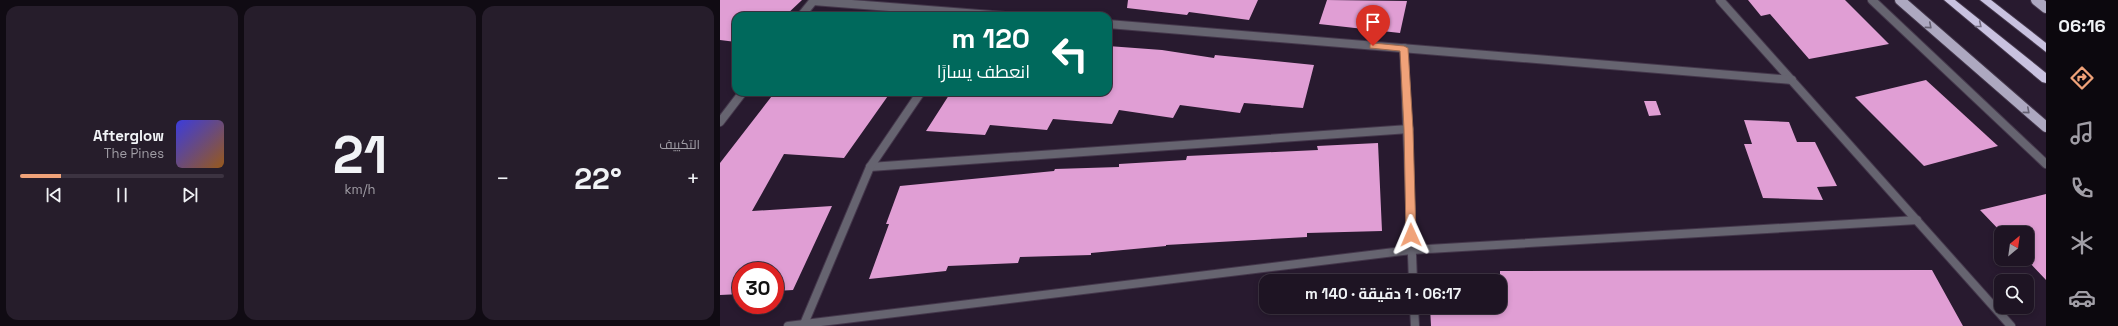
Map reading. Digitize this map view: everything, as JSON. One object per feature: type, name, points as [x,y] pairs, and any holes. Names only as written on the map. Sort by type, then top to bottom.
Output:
[{"type":"highway","points":[[1949,0],[2046,79]]},
{"type":"highway","points":[[1985,0],[2046,48]]},
{"type":"main road","points":[[1900,0],[2046,127]]},
{"type":"main road","points":[[2036,0],[2046,8]]},
{"type":"street","points":[[804,12],[813,0],[941,12]]},
{"type":"street","points":[[1720,0],[2011,326]]},
{"type":"street","points":[[1872,0],[2046,164]]},
{"type":"street","points":[[1112,24],[1792,80]]},
{"type":"street","points":[[1404,48],[1409,129],[1413,274]]},
{"type":"street","points":[[720,122],[740,96]]},
{"type":"street","points":[[804,324],[870,167],[917,96]]},
{"type":"street","points":[[870,167],[1409,129]]},
{"type":"street","points":[[788,326],[1411,250],[1917,220]]},
{"type":"street","points":[[1414,314],[1415,326]]},
{"type":"building","points":[[720,0],[802,0],[789,12],[732,12],[732,42],[720,40]]},
{"type":"building","points":[[1128,0],[1258,0],[1249,20],[1189,12],[1187,15],[1127,8]]},
{"type":"building","points":[[1327,0],[1407,1],[1400,33],[1319,24]]},
{"type":"building","points":[[1748,0],[1845,0],[1889,44],[1809,59],[1770,14],[1761,16]]},
{"type":"building","points":[[1112,46],[1162,50],[1214,58],[1215,55],[1314,65],[1303,108],[1244,103],[1240,113],[1180,105],[1173,118],[1119,110],[1112,124],[1053,119],[1047,130],[990,125],[985,135],[926,131],[948,96],[1112,96]]},
{"type":"building","points":[[1926,80],[1998,146],[1924,166],[1855,97]]},
{"type":"building","points":[[772,96],[888,96],[844,158],[784,154],[752,211],[832,206],[793,290],[784,290],[784,262],[732,262],[732,294],[720,295],[720,163]]},
{"type":"building","points":[[1644,101],[1656,101],[1661,115],[1649,116]]},
{"type":"building","points":[[1744,120],[1789,122],[1797,142],[1815,142],[1837,186],[1817,187],[1823,200],[1763,198],[1744,144],[1752,144]]},
{"type":"building","points":[[1378,143],[1382,231],[1307,233],[1307,237],[1166,245],[1091,253],[1091,255],[1020,257],[1018,263],[948,266],[946,271],[869,279],[889,224],[886,224],[900,186],[1054,171],[1055,169],[1119,167],[1119,164],[1186,160],[1187,156],[1318,150],[1317,146]]},
{"type":"building","points":[[2046,194],[2046,280],[2033,266],[2034,266],[2034,226],[1995,226],[1980,210]]},
{"type":"building","points":[[1932,270],[1963,326],[1431,326],[1430,314],[1507,314],[1507,274],[1500,274],[1500,271]]},
{"type":"route","points":[[1373,46],[1404,48],[1409,129],[1411,235]]}]
